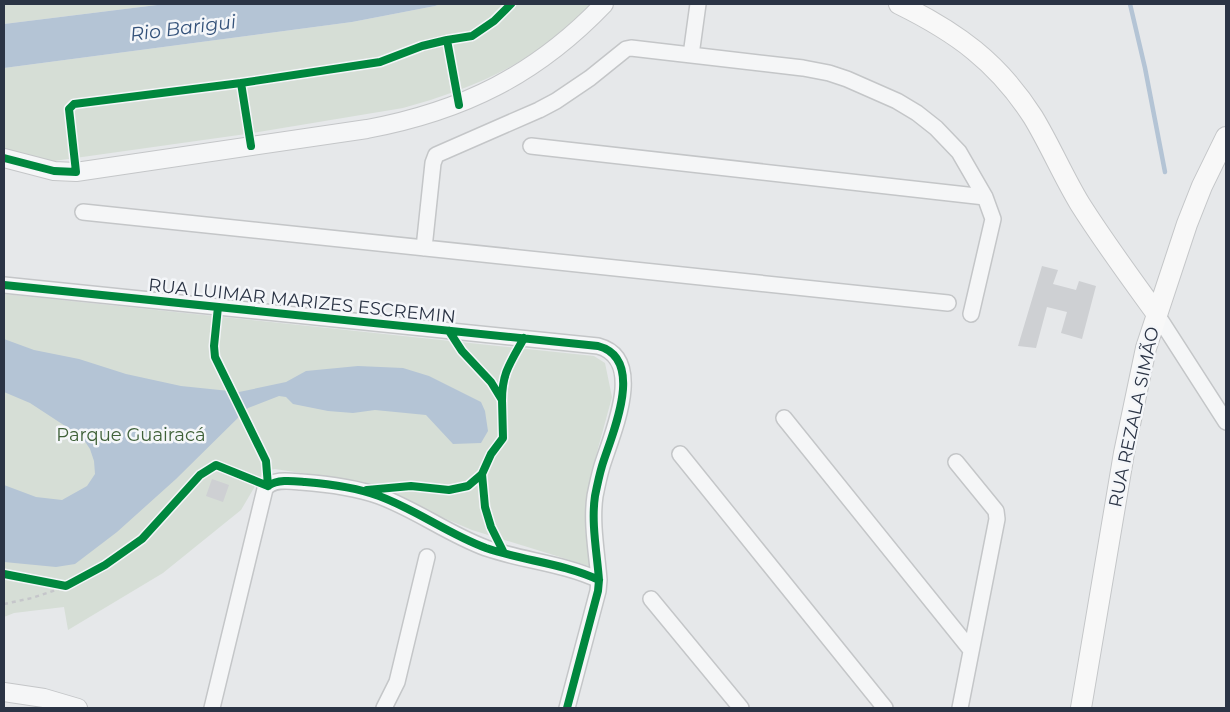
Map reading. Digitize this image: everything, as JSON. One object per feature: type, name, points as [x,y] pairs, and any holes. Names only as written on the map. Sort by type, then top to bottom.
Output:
[{"type":"main road","points":[[899,4],[944,27],[963,40],[1000,75],[1032,117],[1065,178],[1094,225],[1156,313]]},
{"type":"main road","name":"RUA REZALA SIMÃO","points":[[1081,708],[1132,411],[1146,348],[1183,233],[1202,186],[1226,137]]},
{"type":"street","points":[[4,158],[54,171],[76,172],[389,125],[413,119],[459,104],[499,86],[542,58],[576,31],[604,4]]},
{"type":"street","points":[[691,55],[698,4]]},
{"type":"street","points":[[424,248],[433,163],[436,155],[556,101],[590,78],[626,49],[816,70],[847,78],[874,90],[916,113],[936,128],[959,152],[985,197],[993,219],[971,314]]},
{"type":"street","points":[[531,146],[985,197]]},
{"type":"street","points":[[83,212],[948,303]]},
{"type":"street","name":"RUA LUIMAR MARIZES ESCREMIN","points":[[4,286],[524,338],[598,346],[610,351],[620,365],[623,386],[618,416],[602,465],[595,497],[594,513],[599,580]]},
{"type":"street","points":[[1156,313],[1226,422]]},
{"type":"street","points":[[784,418],[971,650]]},
{"type":"street","points":[[680,454],[885,708]]},
{"type":"street","points":[[956,462],[996,511],[960,708]]},
{"type":"street","points":[[212,708],[263,498],[268,486],[280,481],[294,481],[336,485],[362,491],[402,506],[449,532],[504,553],[567,567],[599,580],[567,708]]},
{"type":"street","points":[[384,708],[397,682],[427,557]]},
{"type":"street","points":[[651,599],[741,708]]},
{"type":"street","points":[[397,682],[397,708]]},
{"type":"street","points":[[4,692],[42,703],[78,708]]},
{"type":"path","points":[[76,172],[69,109],[74,104],[241,83],[380,62],[422,46],[472,36],[494,21],[511,4]]},
{"type":"path","points":[[447,40],[459,104]]},
{"type":"path","points":[[241,83],[251,146]]},
{"type":"path","points":[[4,604],[32,598],[66,586],[105,565],[142,539],[200,475],[216,465],[268,486],[266,461],[215,357],[214,346],[218,307]]},
{"type":"path","points":[[449,331],[462,351],[491,382],[502,400]]},
{"type":"path","points":[[392,488],[411,486],[449,490],[468,486],[482,474],[491,454],[503,438],[502,384],[505,372],[524,338]]},
{"type":"path","points":[[482,474],[485,507],[491,527],[504,553]]},
{"type":"path","points":[[4,574],[66,586]]},
{"type":"green space","points":[[4,4],[165,4],[4,24]]},
{"type":"green space","points":[[440,4],[591,4],[554,38],[501,72],[443,96],[403,108],[246,134],[4,168],[4,68],[352,22]]},
{"type":"green space","name":"Parque Guairacá","points":[[4,294],[594,356],[605,363],[612,397],[590,478],[586,500],[585,526],[589,566],[472,530],[373,488],[347,480],[275,469],[264,471],[241,510],[163,573],[68,630],[64,607],[14,613],[4,617]]},
{"type":"water","name":"Rio Barigui","points":[[165,4],[440,4],[352,22],[4,68],[4,24]]},
{"type":"water","points":[[4,339],[34,350],[79,359],[126,374],[181,386],[239,392],[286,382],[306,371],[358,366],[403,368],[429,376],[481,402],[485,411],[488,431],[481,443],[453,444],[426,415],[375,410],[353,413],[328,411],[293,404],[286,397],[279,396],[248,408],[176,479],[117,532],[75,564],[56,567],[4,562],[4,485],[36,497],[62,500],[87,486],[95,474],[94,461],[90,449],[82,437],[30,403],[4,392]]},
{"type":"building","points":[[1042,266],[1058,270],[1053,284],[1076,290],[1079,281],[1096,286],[1082,339],[1061,333],[1067,312],[1047,307],[1036,348],[1018,346]]},
{"type":"building","points":[[212,479],[229,485],[223,502],[206,496]]},
{"type":"waterway","points":[[1130,4],[1145,68],[1165,172]]},
{"type":"cycle path","points":[[4,158],[54,171],[76,172],[69,109],[74,104],[241,83],[380,62],[422,46],[472,36],[494,21],[511,4]]},
{"type":"cycle path","points":[[447,40],[459,105]]},
{"type":"cycle path","points":[[241,83],[251,146]]},
{"type":"cycle path","points":[[4,285],[598,346],[613,354],[621,366],[623,382],[622,400],[595,496],[594,527],[599,580],[598,591],[567,708]]},
{"type":"cycle path","points":[[218,307],[214,346],[215,357],[266,461],[268,486]]},
{"type":"cycle path","points":[[367,490],[411,486],[449,490],[468,486],[482,474],[491,454],[503,438],[502,400],[491,382],[462,351],[449,331]]},
{"type":"cycle path","points":[[502,400],[502,390],[506,374],[524,338]]},
{"type":"cycle path","points":[[4,574],[66,586],[105,565],[142,539],[200,475],[216,465],[268,486]]},
{"type":"cycle path","points":[[482,474],[485,507],[491,527],[504,553]]},
{"type":"cycle path","points":[[268,486],[276,482],[291,481],[361,490],[393,502],[486,548],[557,566],[599,580]]}]
